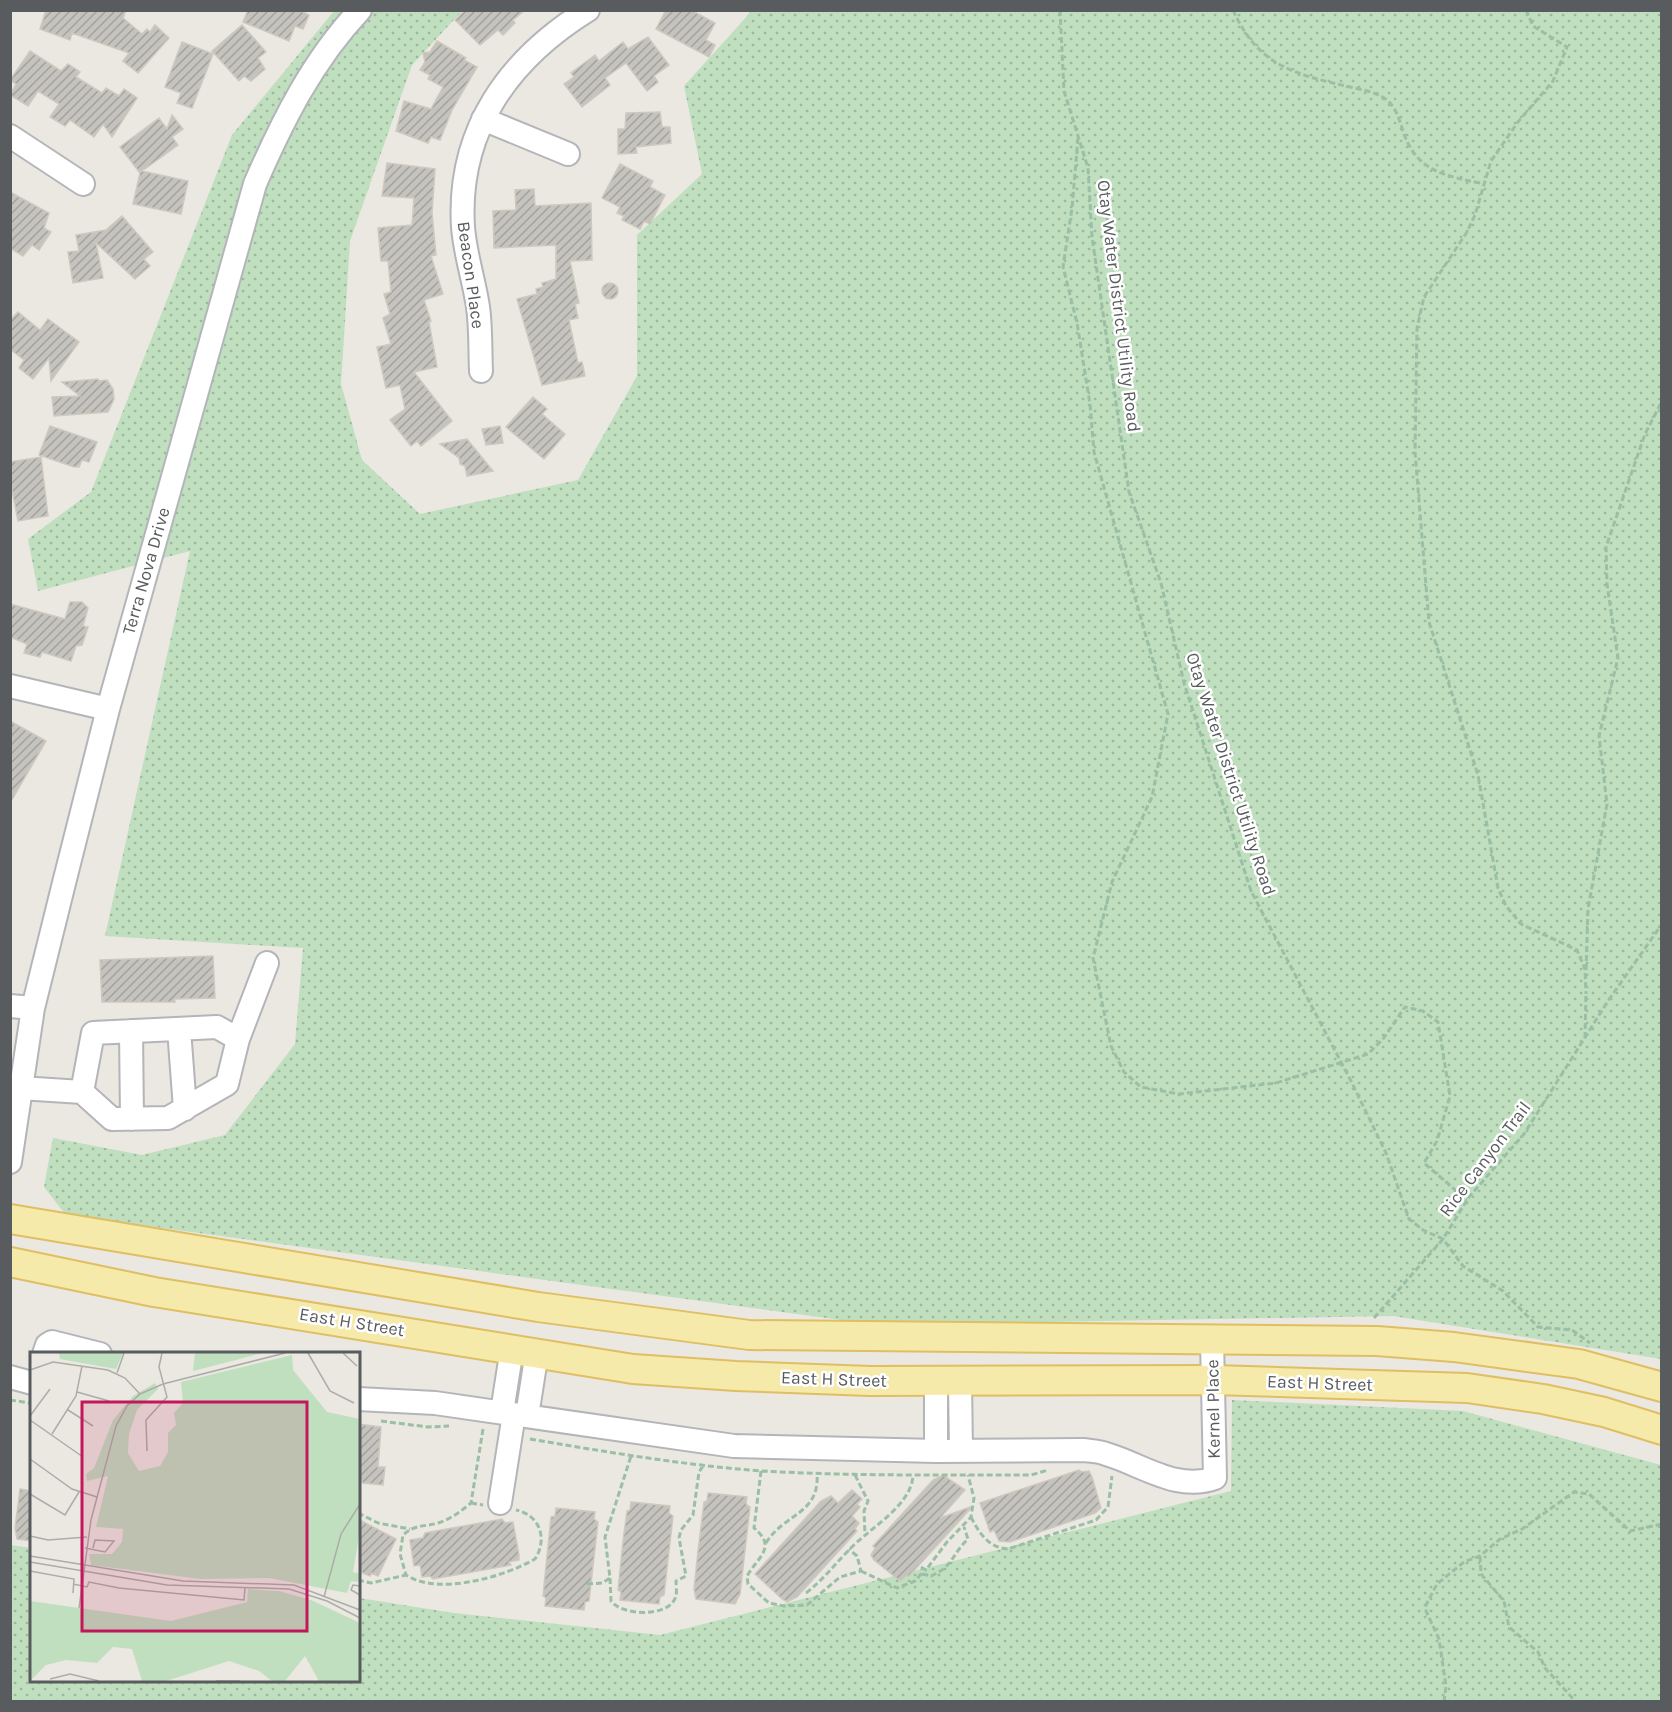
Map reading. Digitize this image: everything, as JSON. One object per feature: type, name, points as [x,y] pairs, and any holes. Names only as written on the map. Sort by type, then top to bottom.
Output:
[{"type":"main road","points":[[10,1219],[538,1307],[749,1335],[1355,1340],[1454,1347],[1579,1365],[1662,1387]]},
{"type":"main road","name":"East H Street","points":[[10,1262],[153,1292],[633,1369],[736,1376],[948,1382],[1214,1380],[1467,1388],[1579,1406],[1662,1430]]},
{"type":"street","name":"Terra Nova Drive","points":[[10,1162],[20,1088],[20,1027],[33,1008],[108,709],[255,184],[277,133],[302,87],[337,37],[360,10]]},
{"type":"street","name":"Beacon Place","points":[[481,371],[478,308],[466,248],[463,209],[469,161],[483,119],[506,81],[525,57],[552,33],[588,10]]},
{"type":"street","points":[[483,119],[568,154]]},
{"type":"street","points":[[10,136],[83,184]]},
{"type":"street","points":[[10,686],[108,709]]},
{"type":"street","points":[[20,1088],[82,1092],[112,1119],[168,1118],[227,1084],[238,1040],[267,963]]},
{"type":"street","points":[[10,1006],[33,1008]]},
{"type":"street","points":[[82,1092],[93,1033],[217,1027],[238,1040]]},
{"type":"street","points":[[179,1029],[185,1109]]},
{"type":"street","points":[[131,1031],[132,1119]]},
{"type":"street","name":"Kernel Place","points":[[961,1451],[1083,1450],[1105,1453],[1166,1478],[1206,1481],[1215,1478],[1212,1340]]},
{"type":"street","points":[[44,1352],[47,1345],[52,1342],[96,1352]]},
{"type":"street","points":[[500,1506],[508,1418],[524,1350]]},
{"type":"street","points":[[10,1377],[30,1382]]},
{"type":"street","points":[[936,1451],[948,1382]]},
{"type":"street","points":[[360,1399],[435,1403],[508,1418],[734,1446],[961,1451],[948,1382]]},
{"type":"path","name":"Otay Water District Utility Road","points":[[1060,10],[1064,91],[1088,168],[1092,237],[1129,492],[1161,583],[1184,683],[1251,891],[1342,1063],[1386,1154],[1409,1219],[1423,1230],[1443,1239],[1463,1266],[1503,1291],[1538,1327],[1572,1330],[1592,1345]]},
{"type":"path","points":[[1233,10],[1243,33],[1253,46],[1271,60],[1304,76],[1371,92],[1387,100],[1396,111],[1408,145],[1419,161],[1444,176],[1484,184]]},
{"type":"path","points":[[1526,10],[1533,26],[1567,47],[1553,81],[1518,122],[1491,161],[1467,232],[1424,297],[1417,328],[1415,452],[1429,622],[1478,775],[1498,888],[1506,906],[1521,924],[1577,950],[1585,969],[1586,994]]},
{"type":"path","points":[[1078,136],[1072,208],[1063,267],[1077,323],[1090,404],[1094,452],[1168,714],[1152,796],[1112,882],[1093,958],[1111,1046],[1124,1072],[1141,1087],[1179,1094],[1276,1083],[1342,1063],[1368,1054],[1383,1040],[1405,1007],[1424,1011],[1438,1022],[1450,1096],[1437,1141],[1424,1163],[1467,1200]]},
{"type":"path","points":[[1585,1038],[1588,909],[1607,804],[1599,736],[1618,658],[1607,584],[1606,547],[1645,434],[1662,401]]},
{"type":"path","name":"Rice Canyon Trail","points":[[1355,1340],[1443,1239],[1467,1200],[1524,1134],[1662,924]]},
{"type":"path","points":[[10,1400],[30,1403]]},
{"type":"path","points":[[372,1418],[388,1423],[428,1427],[451,1426]]},
{"type":"path","points":[[472,1428],[483,1429],[508,1418]]},
{"type":"path","points":[[360,1514],[378,1523],[410,1529],[453,1517],[471,1503],[483,1429]]},
{"type":"path","points":[[631,1456],[605,1537],[611,1601],[622,1610],[659,1610],[673,1601],[676,1596],[676,1581],[686,1575],[680,1548],[681,1530],[693,1515],[699,1472],[703,1466]]},
{"type":"path","points":[[971,1517],[978,1532],[995,1547],[1002,1549],[1080,1526],[1104,1514],[1110,1498],[1113,1467]]},
{"type":"path","points":[[761,1471],[754,1528],[765,1537],[766,1543]]},
{"type":"path","points":[[817,1473],[816,1494],[805,1508],[775,1531],[747,1576],[748,1584],[769,1603],[807,1605],[840,1577],[861,1571],[897,1587],[915,1581],[971,1517],[974,1498],[968,1475]]},
{"type":"path","points":[[806,1593],[821,1581],[849,1549],[878,1527],[909,1492],[913,1474]]},
{"type":"path","points":[[855,1475],[868,1501],[864,1511],[865,1535]]},
{"type":"path","points":[[1444,1701],[1446,1686],[1439,1639],[1426,1611],[1426,1605],[1437,1584],[1464,1562],[1480,1556],[1492,1544],[1522,1529],[1574,1492],[1589,1494],[1630,1531],[1662,1524]]},
{"type":"path","points":[[410,1529],[400,1542],[402,1564],[406,1575],[420,1583],[438,1586],[507,1574],[535,1559],[541,1538],[535,1518],[529,1513],[500,1506],[471,1503]]},
{"type":"path","points":[[922,1574],[931,1575],[951,1565],[955,1554],[968,1539],[964,1526]]},
{"type":"path","points":[[849,1549],[857,1556],[861,1571]]},
{"type":"path","points":[[1480,1556],[1481,1574],[1504,1601],[1509,1627],[1538,1652],[1545,1668],[1576,1701]]},
{"type":"path","points":[[921,1567],[926,1570]]},
{"type":"path","points":[[360,1580],[371,1583],[406,1575]]},
{"type":"path","points":[[587,1584],[602,1583],[610,1578]]},
{"type":"green space","points":[[334,11],[462,11],[412,65],[350,241],[341,384],[362,460],[420,514],[578,480],[637,376],[637,235],[702,174],[684,86],[749,14],[749,11],[1661,11],[1661,1359],[1393,1316],[878,1325],[66,1215],[44,1187],[53,1138],[142,1155],[225,1135],[295,1044],[303,948],[105,936],[190,551],[38,591],[28,539],[91,492],[232,135]]},
{"type":"green space","points":[[1232,1400],[1463,1411],[1661,1465],[1661,1701],[11,1701],[10,1545],[30,1548],[30,1682],[360,1682],[360,1598],[454,1613],[660,1635],[1231,1491]]},
{"type":"building","points":[[46,10],[126,10],[123,18],[142,34],[147,29],[150,32],[155,25],[169,38],[138,73],[123,61],[129,53],[72,33],[70,40],[40,29]]},
{"type":"building","points":[[248,10],[299,10],[309,15],[303,29],[295,26],[289,41],[243,22]]},
{"type":"building","points":[[465,10],[525,10],[513,20],[515,23],[503,35],[498,30],[480,45],[455,20]]},
{"type":"building","points":[[666,10],[691,10],[715,23],[706,40],[715,45],[709,57],[656,29]]},
{"type":"building","points":[[242,25],[266,52],[258,58],[265,69],[251,81],[244,76],[239,81],[212,51]]},
{"type":"building","points":[[648,37],[669,65],[654,76],[658,82],[647,91],[626,63],[605,78],[610,85],[582,107],[564,84],[574,77],[571,73],[595,55],[599,61],[623,42],[628,49]]},
{"type":"building","points":[[437,41],[477,67],[452,110],[440,140],[431,137],[428,143],[396,131],[404,101],[431,109],[443,87],[428,79],[430,75],[420,70],[425,62],[423,53],[430,52]]},
{"type":"building","points":[[182,42],[213,54],[192,108],[177,103],[181,93],[165,87]]},
{"type":"building","points":[[30,51],[61,71],[68,64],[80,72],[76,77],[102,93],[106,88],[119,96],[124,89],[137,98],[112,137],[103,124],[94,137],[70,120],[65,126],[50,117],[59,104],[38,91],[28,106],[10,95],[16,84],[10,80]]},
{"type":"building","points":[[660,112],[662,127],[670,127],[671,143],[636,147],[637,153],[618,154],[618,129],[625,129],[626,113]]},
{"type":"building","points":[[172,115],[183,129],[172,137],[178,145],[142,171],[188,181],[181,214],[133,204],[140,173],[120,147],[159,118],[167,129]]},
{"type":"building","points":[[387,163],[435,169],[432,213],[436,255],[431,256],[443,294],[424,300],[431,321],[429,322],[437,367],[414,372],[452,421],[421,446],[417,441],[411,446],[390,420],[405,409],[400,385],[386,388],[377,347],[391,344],[383,318],[390,314],[384,294],[391,292],[388,261],[381,261],[378,228],[412,225],[414,198],[382,196]]},
{"type":"building","points":[[620,164],[653,181],[650,187],[665,195],[650,224],[644,221],[640,229],[622,220],[624,216],[617,213],[620,207],[602,198]]},
{"type":"building","points":[[534,189],[535,206],[591,203],[592,260],[570,261],[579,303],[575,304],[578,318],[569,320],[578,363],[582,362],[585,376],[542,385],[517,299],[537,294],[536,289],[543,287],[542,283],[556,279],[556,245],[494,248],[493,211],[516,210],[515,190]]},
{"type":"building","points":[[10,192],[49,213],[44,228],[51,232],[39,250],[32,245],[23,256],[10,248]]},
{"type":"building","points":[[122,216],[153,252],[144,259],[150,266],[135,279],[96,243],[103,278],[73,283],[68,252],[79,251],[76,235],[106,230]]},
{"type":"building","points":[[610,283],[616,285],[618,291],[616,297],[610,299],[604,297],[602,291],[604,285]]},
{"type":"building","points":[[18,312],[40,330],[48,319],[79,342],[51,381],[49,358],[33,379],[19,368],[24,360],[10,349],[10,320]]},
{"type":"building","points":[[98,379],[99,381],[107,380],[113,389],[114,399],[108,412],[54,416],[52,397],[80,396],[62,382]]},
{"type":"building","points":[[533,397],[547,409],[542,414],[565,434],[544,459],[506,427]]},
{"type":"building","points":[[50,426],[97,442],[89,462],[82,460],[79,467],[74,467],[39,455]]},
{"type":"building","points":[[500,426],[503,443],[486,445],[482,429]]},
{"type":"building","points":[[467,439],[493,471],[467,476],[465,466],[460,464],[459,458],[440,444]]},
{"type":"building","points":[[41,457],[48,516],[18,521],[10,480],[10,462]]},
{"type":"building","points":[[70,602],[82,602],[88,608],[83,626],[88,627],[82,645],[76,646],[71,661],[42,652],[40,657],[24,653],[27,644],[10,637],[10,604],[65,619]]},
{"type":"building","points":[[10,721],[46,741],[10,803]]},
{"type":"building","points":[[213,956],[215,998],[174,999],[175,1002],[102,1002],[100,960]]},
{"type":"building","points":[[360,1424],[381,1427],[378,1467],[385,1467],[383,1485],[363,1483],[360,1480]]},
{"type":"building","points":[[1079,1470],[1089,1471],[1092,1477],[1101,1508],[1095,1513],[1010,1542],[999,1541],[994,1530],[990,1532],[980,1503]]},
{"type":"building","points":[[943,1475],[965,1490],[940,1518],[973,1506],[909,1576],[900,1581],[874,1560],[871,1555],[875,1548],[873,1546],[933,1480]]},
{"type":"building","points":[[20,1489],[30,1491],[30,1541],[17,1539],[15,1528]]},
{"type":"building","points":[[852,1490],[862,1499],[857,1504],[860,1507],[852,1516],[859,1523],[855,1529],[857,1531],[797,1597],[787,1602],[782,1599],[755,1574],[821,1501],[831,1496],[838,1503]]},
{"type":"building","points":[[708,1493],[747,1497],[746,1504],[750,1507],[740,1594],[735,1604],[696,1599],[694,1589],[698,1551],[704,1502],[707,1501]]},
{"type":"building","points":[[631,1502],[670,1506],[669,1513],[673,1516],[664,1595],[660,1597],[659,1604],[620,1600],[621,1592],[618,1590],[623,1541],[627,1511],[630,1510]]},
{"type":"building","points":[[556,1508],[595,1512],[594,1519],[598,1522],[589,1601],[585,1602],[584,1610],[545,1606],[546,1598],[543,1596],[551,1517],[555,1516]]},
{"type":"building","points":[[502,1519],[505,1523],[513,1522],[519,1560],[509,1562],[511,1565],[433,1579],[430,1576],[422,1577],[420,1565],[414,1566],[410,1540],[423,1538],[425,1533]]},
{"type":"building","points":[[360,1520],[396,1539],[378,1576],[371,1573],[370,1576],[360,1572]]}]
